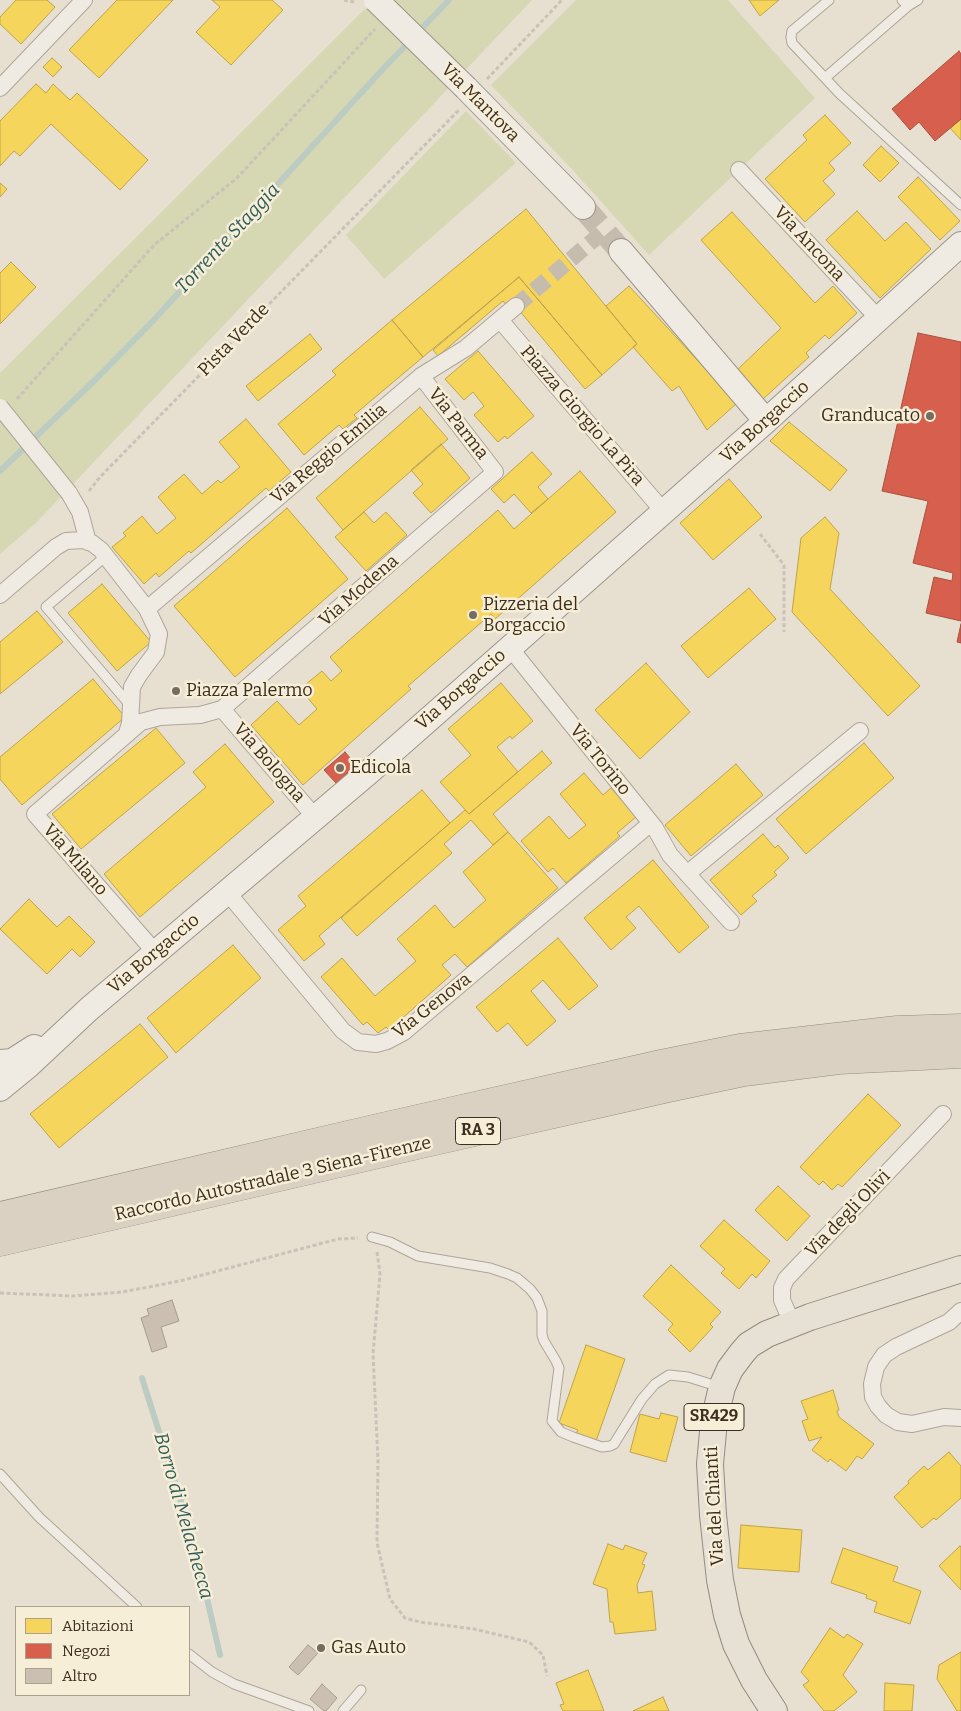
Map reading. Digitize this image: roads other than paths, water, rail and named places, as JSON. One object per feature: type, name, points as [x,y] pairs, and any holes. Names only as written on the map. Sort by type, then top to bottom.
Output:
[{"type":"highway","name":"Raccordo Autostradale 3 Siena-Firenze","points":[[0,1216],[488,1103],[740,1048],[887,1031],[961,1028]]},
{"type":"highway","name":"Raccordo Autostradale 3 Siena-Firenze","points":[[0,1242],[445,1138],[744,1072],[839,1060],[961,1054]]},
{"type":"main road","name":"Via Mantova","points":[[376,0],[583,207]]},
{"type":"main road","name":"Via Borgaccio","points":[[0,1089],[28,1066],[89,1009],[510,648],[766,421],[961,244]]},
{"type":"main road","points":[[621,251],[766,421]]},
{"type":"main road","points":[[0,1062],[9,1062],[22,1055],[89,1009]]},
{"type":"main road","name":"Via del Chianti","points":[[774,1711],[754,1680],[736,1644],[727,1616],[720,1580],[712,1515],[710,1464],[714,1421],[722,1387],[730,1369],[749,1345],[767,1334],[792,1323],[961,1269]]},
{"type":"street","points":[[0,88],[84,0]]},
{"type":"street","name":"Via Ancona","points":[[738,170],[879,319]]},
{"type":"street","name":"Via Reggio Emilia","points":[[147,609],[421,376],[458,353],[516,306]]},
{"type":"street","name":"Piazza Giorgio La Pira","points":[[500,320],[664,512]]},
{"type":"street","name":"Via Parma","points":[[421,376],[495,472]]},
{"type":"street","points":[[6,405],[73,500],[88,542]]},
{"type":"street","name":"Via Modena","points":[[222,710],[495,472]]},
{"type":"street","points":[[0,595],[61,544],[71,540],[88,542],[95,545],[106,556],[147,609],[159,634],[154,657],[132,687],[130,723],[127,733]]},
{"type":"street","name":"Via Torino","points":[[510,648],[651,823],[670,855],[731,922]]},
{"type":"street","points":[[127,733],[141,722],[154,718],[200,715],[222,710]]},
{"type":"street","name":"Via Bologna","points":[[222,710],[315,817]]},
{"type":"street","points":[[687,874],[860,731]]},
{"type":"street","name":"Via Milano","points":[[127,733],[35,814],[155,952]]},
{"type":"street","name":"Via Genova","points":[[227,892],[343,1031],[358,1042],[371,1044],[387,1041],[404,1032],[651,823]]},
{"type":"street","name":"Via degli Olivi","points":[[792,1323],[782,1296],[783,1285],[786,1279],[944,1114]]},
{"type":"street","points":[[961,1311],[949,1322],[896,1347],[884,1355],[876,1367],[872,1384],[873,1397],[878,1406],[886,1415],[898,1422],[912,1424],[944,1417],[961,1418]]},
{"type":"lane","points":[[828,0],[792,31],[792,43],[825,78],[961,205]]},
{"type":"lane","points":[[825,78],[905,3],[918,0]]},
{"type":"lane","points":[[106,556],[46,607],[130,706]]},
{"type":"lane","points":[[372,1237],[390,1242],[418,1256],[490,1268],[517,1278],[530,1289],[537,1298],[542,1311],[542,1335],[544,1341],[559,1368],[552,1421],[561,1432],[598,1446],[610,1446],[614,1444],[642,1399],[656,1384],[669,1375],[688,1377],[722,1387]]},
{"type":"lane","points":[[0,1474],[39,1517],[136,1606]]},
{"type":"lane","points":[[190,1655],[212,1672],[234,1684],[308,1711]]},
{"type":"lane","points":[[343,1711],[361,1690]]},
{"type":"waterway","name":"Torrente Staggia","points":[[0,471],[95,380],[151,323],[383,69],[449,0]]},
{"type":"waterway","name":"Borro di Melachecca","points":[[142,1378],[194,1542],[220,1655]]},
{"type":"tunnel","points":[[583,207],[621,251]]},
{"type":"tunnel","points":[[516,306],[604,231]]},
{"type":"place","name":"Granducato","points":[[930,416]]},
{"type":"place","name":"Pizzeria del Borgaccio","points":[[473,615]]},
{"type":"place","name":"Piazza Palermo","points":[[176,691]]},
{"type":"place","name":"Edicola","points":[[340,768]]},
{"type":"place","name":"Gas Auto","points":[[321,1648]]}]
